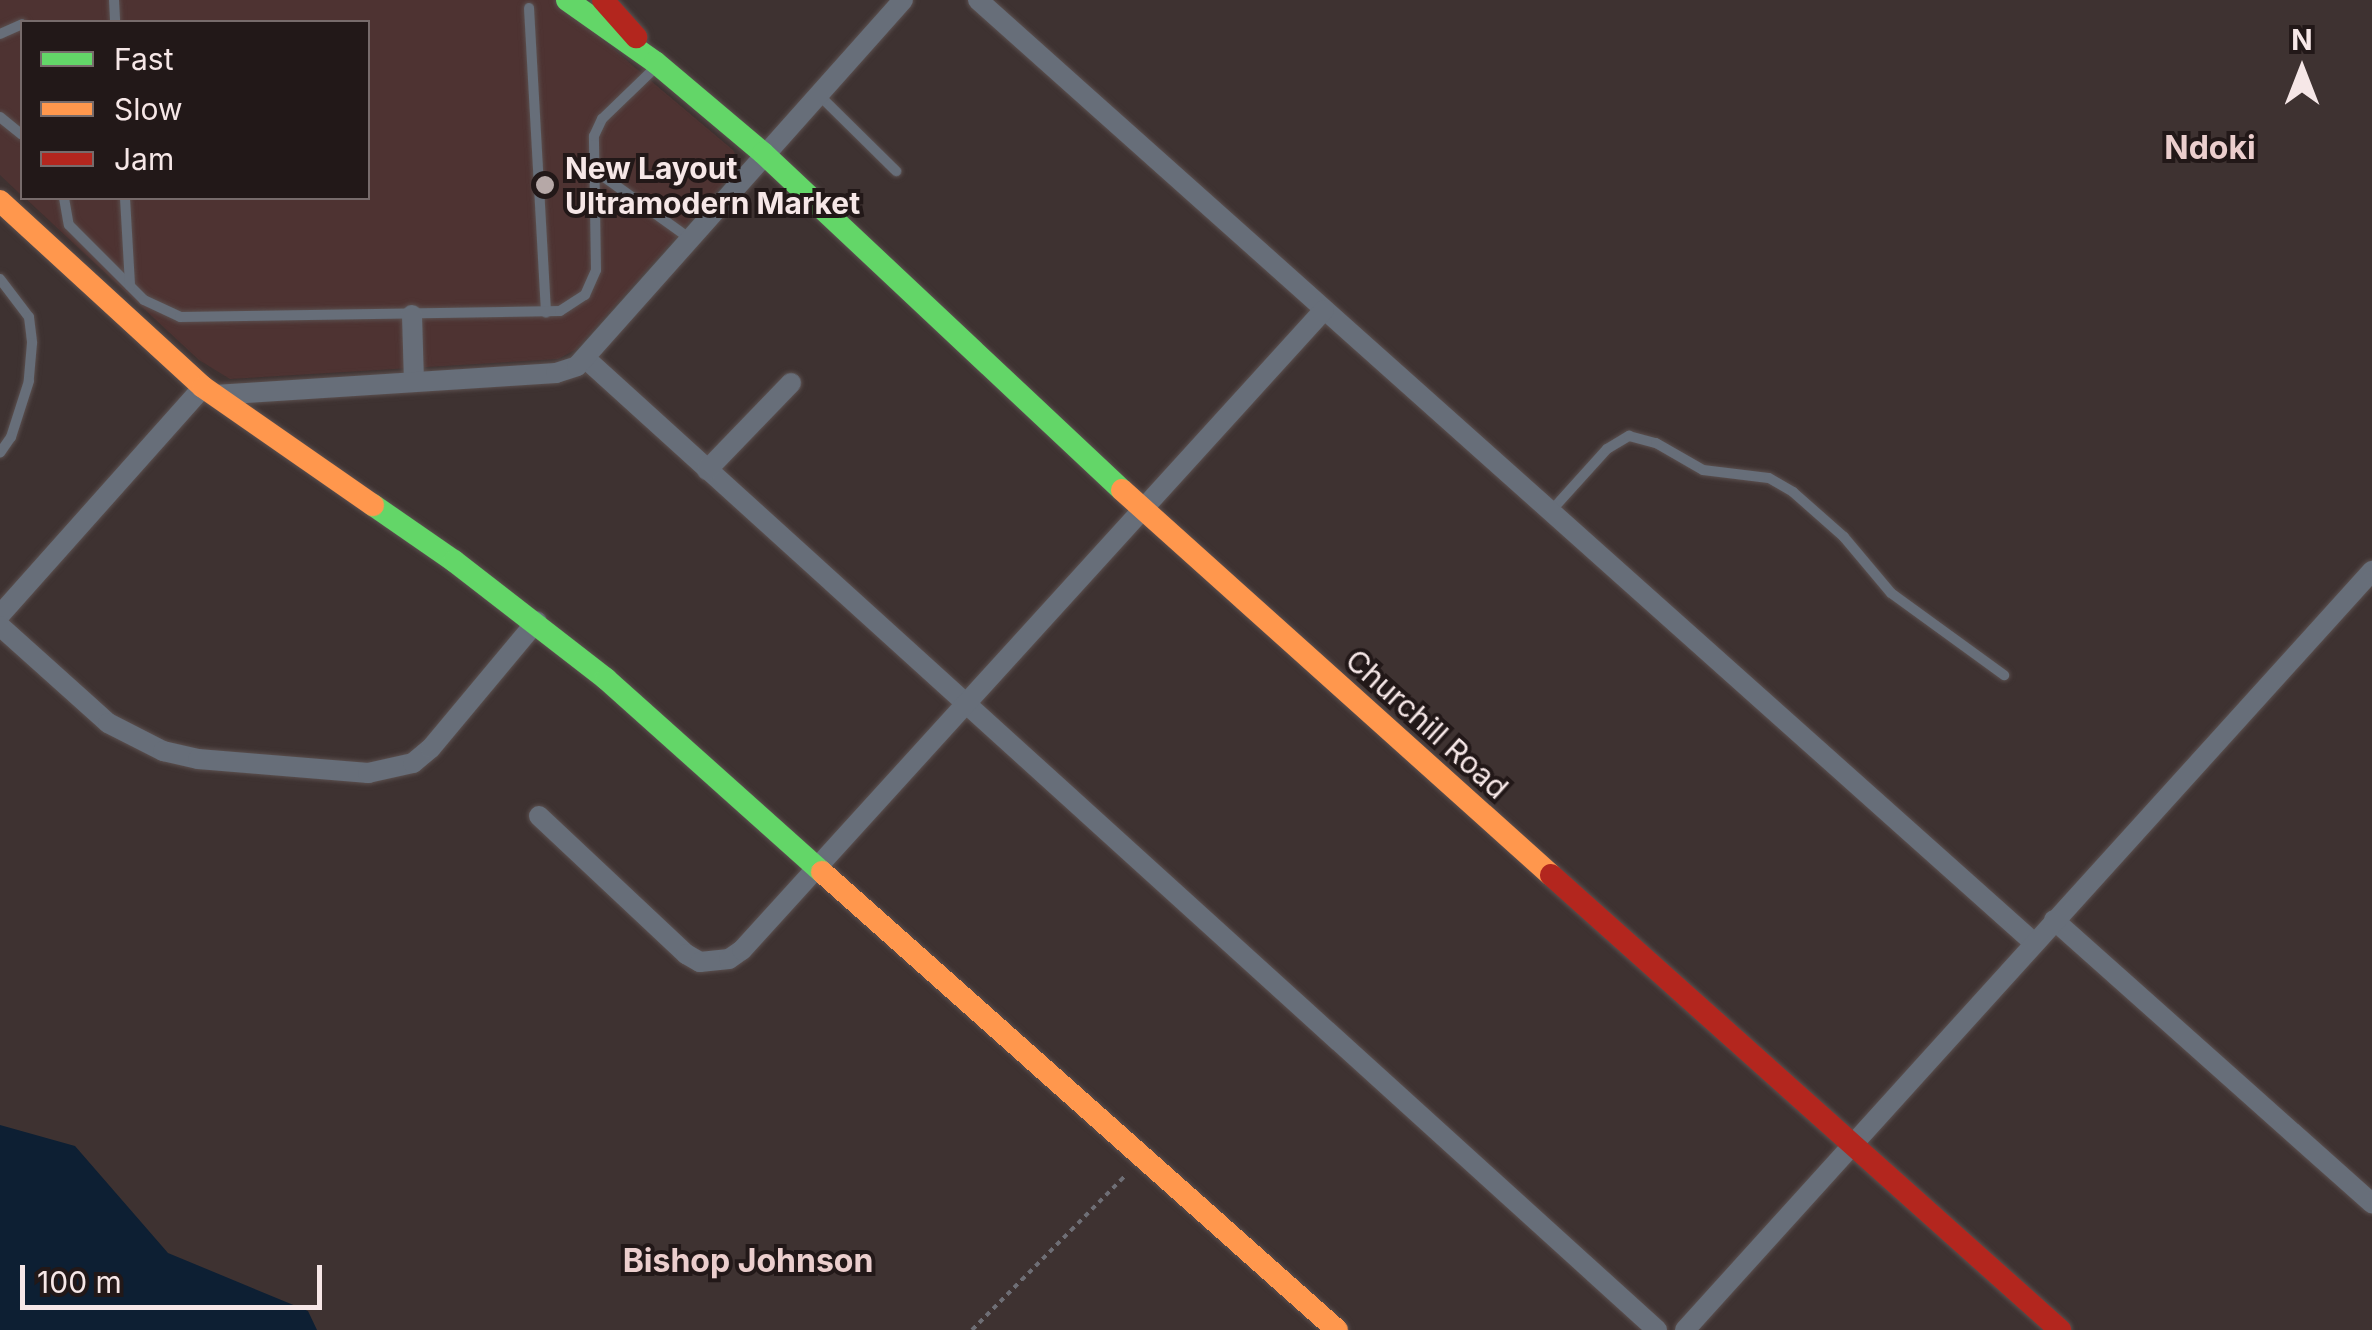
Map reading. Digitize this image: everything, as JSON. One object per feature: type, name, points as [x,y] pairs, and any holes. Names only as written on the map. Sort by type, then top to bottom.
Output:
[{"type":"street","points":[[567,0],[657,63]]},
{"type":"street","points":[[603,0],[657,63]]},
{"type":"street","points":[[0,616],[209,391],[556,373],[585,358],[763,153],[903,0]]},
{"type":"street","points":[[978,0],[2033,942]]},
{"type":"street","name":"Churchill Road","points":[[657,63],[763,153],[1142,509],[2060,1330]]},
{"type":"street","points":[[0,201],[209,391],[537,621],[1337,1330]]},
{"type":"street","points":[[539,816],[686,954],[700,962],[729,959],[742,950],[1324,310]]},
{"type":"street","points":[[412,314],[414,382]]},
{"type":"street","points":[[585,358],[1656,1330]]},
{"type":"street","points":[[707,470],[791,383]]},
{"type":"street","points":[[1685,1330],[2372,571]]},
{"type":"street","points":[[0,626],[108,723],[163,751],[198,759],[368,773],[413,763],[431,748],[537,621]]},
{"type":"street","points":[[2054,920],[2372,1203]]},
{"type":"lane","points":[[529,8],[546,313]]},
{"type":"lane","points":[[64,200],[69,225],[130,286],[161,310],[180,317],[560,310],[585,296],[596,270],[594,136],[602,119],[657,63]]},
{"type":"lane","points":[[817,94],[896,172]]},
{"type":"lane","points":[[0,116],[20,132]]},
{"type":"lane","points":[[593,169],[689,238]]},
{"type":"lane","points":[[125,200],[130,286]]},
{"type":"lane","points":[[0,279],[29,317],[32,343],[28,381],[10,436],[0,453]]},
{"type":"lane","points":[[1550,512],[1607,449],[1629,436],[1656,443],[1703,470],[1770,478],[1793,492],[1844,538],[1890,593],[2004,675]]},
{"type":"path","points":[[972,1330],[1144,1158]]},
{"type":"shaded area","name":"New Layout Ultramodern Market","points":[[0,0],[555,0],[733,150],[738,160],[732,174],[575,350],[558,359],[230,379],[199,360],[27,200],[370,200],[370,20],[20,20],[20,194],[0,175]]},
{"type":"water","points":[[0,1125],[75,1146],[168,1253],[308,1311],[317,1330],[0,1330]]},
{"type":"traffic: fast","points":[[567,0],[655,62],[763,153],[1122,490]]},
{"type":"traffic: fast","points":[[373,505],[454,561],[606,679],[822,872]]},
{"type":"traffic: slow","points":[[0,201],[203,387],[373,505]]},
{"type":"traffic: slow","points":[[1122,490],[1551,875]]},
{"type":"traffic: slow","points":[[822,872],[1337,1330]]},
{"type":"traffic: jam","points":[[603,0],[636,37]]},
{"type":"traffic: jam","points":[[1551,875],[2060,1330]]},
{"type":"place","name":"New Layout Ultramodern Market","points":[[545,185]]},
{"type":"district","name":"Ndoki","points":[[2210,148]]},
{"type":"district","name":"Bishop Johnson","points":[[748,1261]]}]
